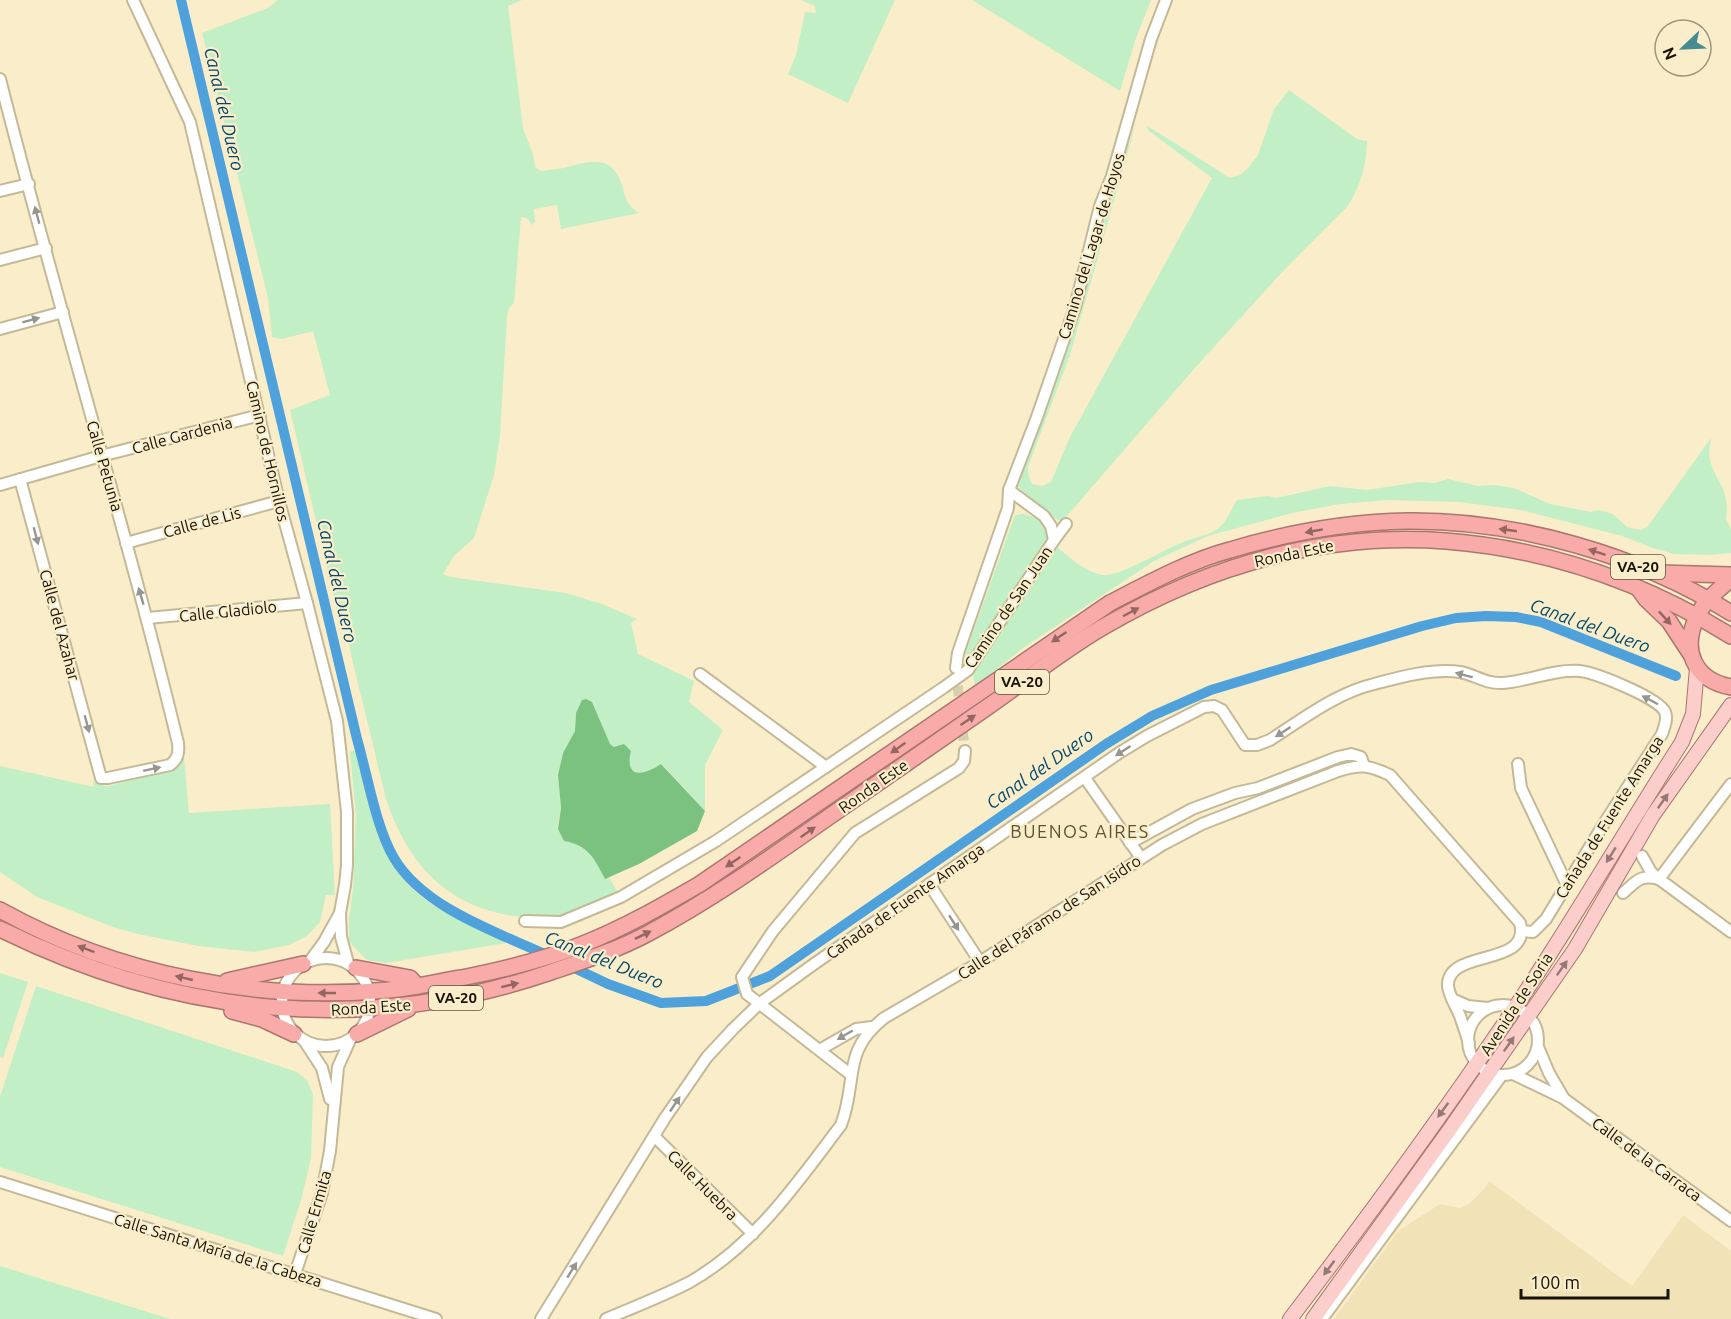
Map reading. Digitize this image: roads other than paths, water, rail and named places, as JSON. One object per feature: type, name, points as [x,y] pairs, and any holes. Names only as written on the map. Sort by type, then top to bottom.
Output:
[{"type":"highway","name":"Ronda Este","points":[[0,910],[96,953],[141,968],[211,984],[325,993],[369,991],[417,986],[531,962],[582,945],[644,917],[700,884],[1110,603],[1158,578],[1227,550],[1288,535],[1343,525],[1420,522],[1465,524],[1531,533],[1595,551],[1654,573],[1709,599],[1731,613]]},
{"type":"highway","name":"Ronda Este","points":[[0,929],[93,969],[151,987],[214,1001],[283,1009],[370,1009],[418,1005],[468,996],[540,976],[590,959],[644,936],[699,904],[746,874],[1101,628],[1157,598],[1210,574],[1261,559],[1320,547],[1358,541],[1431,540],[1502,547],[1587,569],[1636,586],[1697,615],[1731,636]]},
{"type":"highway","points":[[1654,573],[1731,577]]},
{"type":"highway","points":[[1690,653],[1691,632],[1697,615],[1731,577]]},
{"type":"highway","points":[[1636,586],[1669,621],[1697,668],[1718,684],[1731,687]]},
{"type":"highway","points":[[211,984],[306,963]]},
{"type":"highway","points":[[352,965],[410,978],[417,986]]},
{"type":"highway","points":[[214,1001],[224,1009],[262,1019],[299,1038]]},
{"type":"highway","points":[[353,1037],[418,1005]]},
{"type":"main road","name":"Avenida de Soria","points":[[1290,1319],[1477,1063],[1515,1007],[1682,742],[1693,714],[1697,668]]},
{"type":"main road","name":"Avenida de Soria","points":[[1313,1319],[1501,1073],[1529,1016],[1580,941],[1653,814],[1731,705]]},
{"type":"street","name":"Camino de Hornillos","points":[[134,0],[190,122],[279,501],[337,722],[345,789],[347,865],[340,913],[341,937],[352,965],[364,978],[369,991]]},
{"type":"street","name":"Camino del Lagar de Hoyos","points":[[956,668],[958,653],[1008,508],[1009,490],[1075,307],[1101,206],[1112,176],[1151,39],[1166,0]]},
{"type":"street","name":"Calle Petunia","points":[[1,86],[4,113],[28,184],[46,248],[101,456],[148,618],[178,743],[179,753],[170,765],[108,778],[101,778],[99,771]]},
{"type":"street","points":[[0,191],[28,184]]},
{"type":"street","points":[[0,260],[46,248]]},
{"type":"street","points":[[0,328],[63,312]]},
{"type":"street","name":"Calle Gardenia","points":[[0,485],[260,415]]},
{"type":"street","name":"Calle del Azahar","points":[[20,479],[99,771]]},
{"type":"street","points":[[1009,490],[1044,516],[1051,526],[1054,540]]},
{"type":"street","name":"Calle de Lis","points":[[126,543],[279,501]]},
{"type":"street","name":"Camino de San Juan","points":[[525,921],[561,922],[621,897],[716,842],[968,670],[1066,524]]},
{"type":"street","name":"Calle Gladiolo","points":[[148,618],[307,603]]},
{"type":"street","name":"Cañada de Fuente Amarga","points":[[541,1319],[654,1136],[707,1057],[760,1003],[929,884],[1147,736],[1204,707],[1214,706],[1222,710],[1245,745],[1257,745],[1270,740],[1345,693],[1372,684],[1434,672],[1460,672],[1486,682],[1503,683],[1554,673],[1580,672],[1603,678],[1658,703],[1665,712],[1666,719],[1662,734],[1546,919],[1533,932],[1522,931]]},
{"type":"street","points":[[700,674],[826,767]]},
{"type":"street","points":[[850,1074],[747,994],[742,977],[773,931],[855,833],[959,768],[964,761],[965,751]]},
{"type":"street","name":"Calle del Páramo de San Isidro","points":[[1130,843],[1192,809],[1235,793],[1258,788],[1338,758],[1351,754],[1360,757],[1364,766]]},
{"type":"street","points":[[1518,764],[1521,788],[1567,885]]},
{"type":"street","name":"Calle del Páramo de San Isidro","points":[[606,1319],[690,1281],[719,1262],[753,1234],[774,1212],[841,1125],[848,1108],[853,1060],[859,1044],[872,1027],[980,962],[1141,858],[1202,825],[1338,771],[1355,766],[1371,766],[1390,775],[1401,786],[1520,923],[1522,931]]},
{"type":"street","points":[[1085,778],[1141,858]]},
{"type":"street","points":[[1659,879],[1731,784]]},
{"type":"street","points":[[1642,856],[1651,872],[1659,879],[1731,932]]},
{"type":"street","points":[[1623,893],[1641,877],[1659,879]]},
{"type":"street","points":[[929,884],[980,962]]},
{"type":"street","name":"Camino de Hornillos","points":[[284,991],[294,972],[306,963],[324,942],[340,913]]},
{"type":"street","points":[[1477,1063],[1470,1052],[1460,1014],[1452,999],[1448,983],[1454,971],[1463,964],[1508,951],[1515,945],[1522,931]]},
{"type":"street","points":[[306,963],[322,958],[352,965]]},
{"type":"street","points":[[283,1009],[284,991]]},
{"type":"street","points":[[369,991],[370,1009]]},
{"type":"street","points":[[1452,999],[1468,1006],[1488,1008]]},
{"type":"street","points":[[1469,1043],[1472,1025],[1479,1014],[1488,1008],[1515,1007],[1529,1016]]},
{"type":"street","name":"Calle Ermita","points":[[283,1009],[288,1023],[322,1068],[332,1114]]},
{"type":"street","name":"Calle Ermita","points":[[296,1274],[322,1193],[330,1151],[338,1067],[353,1037],[366,1023],[370,1009]]},
{"type":"street","name":"Calle de la Carraca","points":[[1529,1016],[1538,1034],[1538,1047],[1548,1073],[1563,1098]]},
{"type":"street","name":"Calle del Páramo de San Isidro","points":[[821,1050],[856,1029],[872,1027]]},
{"type":"street","points":[[299,1038],[318,1046],[329,1046],[353,1037]]},
{"type":"street","points":[[1501,1073],[1530,1063],[1538,1047]]},
{"type":"street","name":"Calle de la Carraca","points":[[1477,1063],[1563,1098],[1731,1221]]},
{"type":"street","name":"Avenida de Soria","points":[[1322,1319],[1501,1073]]},
{"type":"street","name":"Calle Huebra","points":[[654,1136],[753,1234]]},
{"type":"street","name":"Calle Santa María de la Cabeza","points":[[0,1182],[436,1319]]},
{"type":"waterway","name":"Canal del Duero","points":[[181,0],[357,739],[382,832],[394,858],[407,876],[424,892],[465,918],[551,957]]},
{"type":"waterway","name":"Canal del Duero","points":[[568,965],[608,984],[661,1003],[706,1001],[770,976],[1106,744],[1152,716],[1211,690],[1422,626],[1456,618],[1516,617],[1541,622],[1676,676]]},
{"type":"tunnel","points":[[956,671],[965,751]]},
{"type":"district","name":"BUENOS AIRES","points":[[1080,832]]}]
